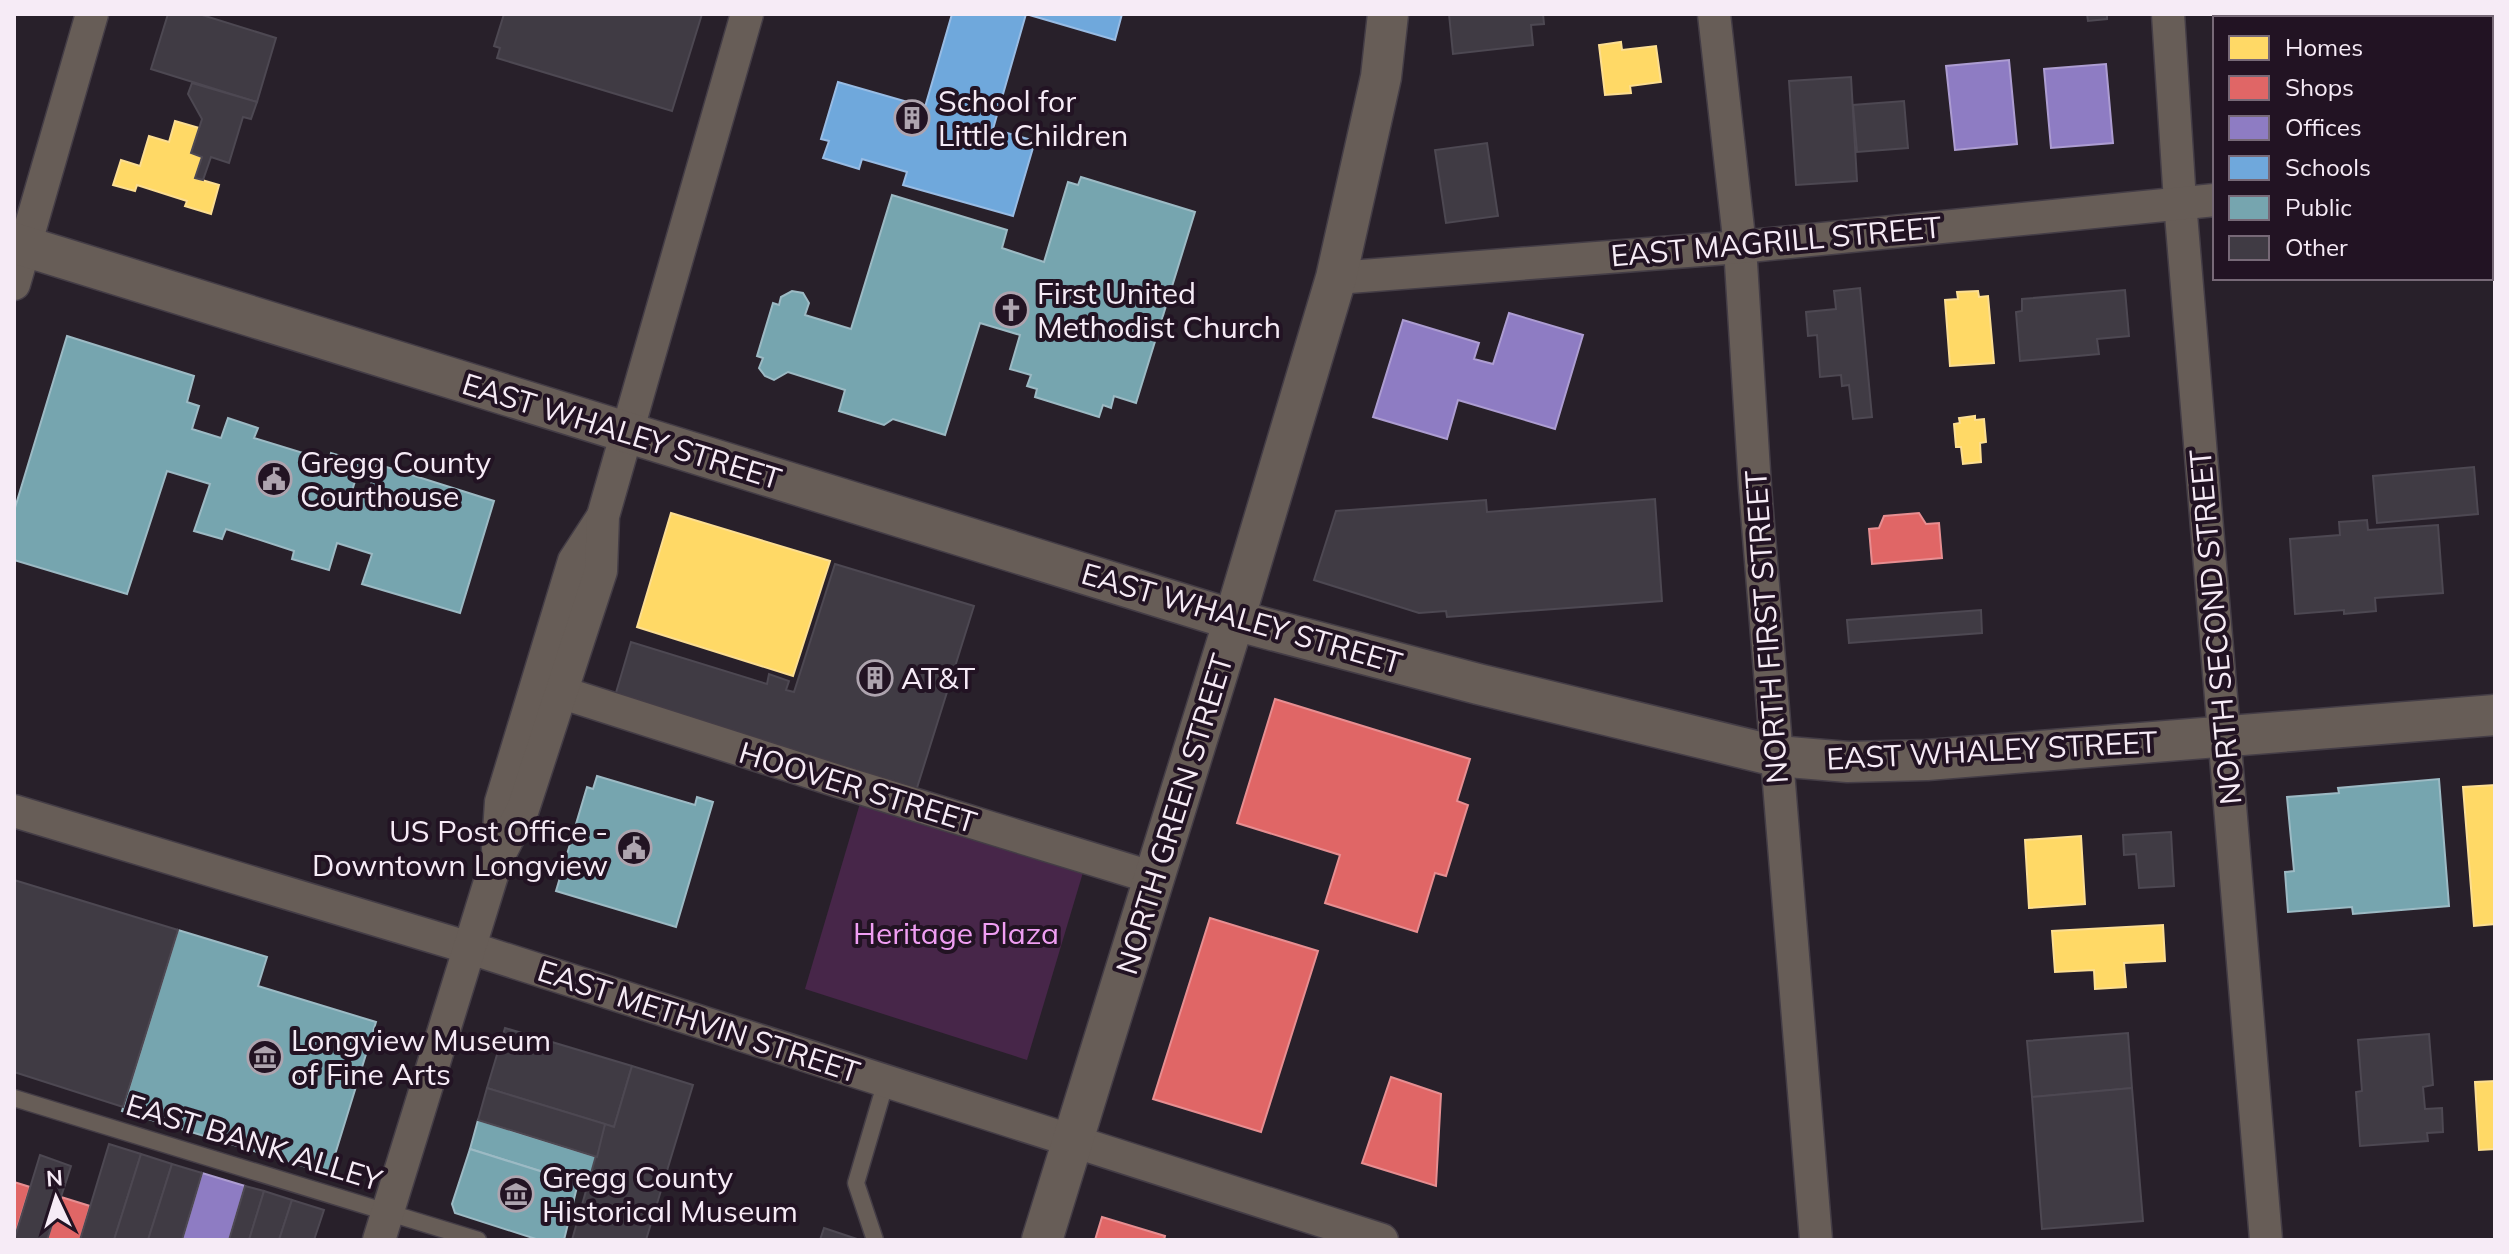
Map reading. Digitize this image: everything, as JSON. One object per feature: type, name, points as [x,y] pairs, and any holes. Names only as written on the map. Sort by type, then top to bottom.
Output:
[{"type":"street","points":[[14,284],[20,245],[92,14]]},
{"type":"street","points":[[383,1226],[497,859],[523,809],[601,571],[603,516],[747,14]]},
{"type":"street","name":"NORTH GREEN STREET","points":[[1042,1240],[1234,620],[1336,278],[1381,77],[1388,14]]},
{"type":"street","name":"NORTH FIRST STREET","points":[[1714,14],[1740,247],[1755,487],[1816,1240]]},
{"type":"street","name":"NORTH SECOND STREET","points":[[2168,14],[2180,202],[2266,1240]]},
{"type":"street","name":"EAST MAGRILL STREET","points":[[1336,278],[1740,247],[2213,200]]},
{"type":"street","name":"EAST WHALEY STREET","points":[[20,245],[1234,620],[1478,684],[1776,756],[1848,762],[1927,760],[2495,715]]},
{"type":"street","points":[[497,859],[501,802],[574,561],[603,516]]},
{"type":"street","name":"HOOVER STREET","points":[[563,693],[1154,878]]},
{"type":"street","name":"EAST METHVIN STREET","points":[[14,811],[470,948],[1382,1240]]},
{"type":"lane","points":[[875,1240],[856,1183],[886,1081]]},
{"type":"lane","name":"EAST BANK ALLEY","points":[[14,1098],[383,1226],[478,1240]]},
{"type":"green space","name":"Heritage Plaza","points":[[861,800],[1084,869],[1027,1060],[805,989]]},
{"type":"building: Homes","points":[[1621,42],[1622,50],[1656,46],[1661,82],[1630,86],[1631,93],[1605,95],[1599,45]]},
{"type":"building: Homes","points":[[175,121],[199,128],[191,153],[202,157],[195,178],[219,185],[211,214],[185,206],[187,201],[137,185],[135,191],[113,185],[121,160],[140,166],[149,136],[169,142]]},
{"type":"building: Homes","points":[[1978,291],[1979,297],[1988,296],[1994,363],[1950,366],[1945,300],[1958,299],[1957,292]]},
{"type":"building: Homes","points":[[1975,416],[1975,420],[1984,419],[1986,442],[1980,443],[1981,462],[1963,464],[1961,447],[1956,447],[1954,424],[1960,423],[1959,418]]},
{"type":"building: Homes","points":[[671,513],[830,561],[793,676],[637,627]]},
{"type":"building: Homes","points":[[2495,785],[2495,924],[2474,926],[2463,787]]},
{"type":"building: Homes","points":[[2081,836],[2085,904],[2029,908],[2025,840]]},
{"type":"building: Homes","points":[[2163,925],[2165,961],[2124,963],[2126,987],[2095,989],[2094,970],[2055,972],[2052,931]]},
{"type":"building: Homes","points":[[2495,1081],[2495,1149],[2479,1150],[2475,1082]]},
{"type":"building: Shops","points":[[1919,513],[1926,524],[1939,523],[1942,558],[1872,564],[1869,529],[1879,528],[1884,516]]},
{"type":"building: Shops","points":[[1275,699],[1470,759],[1457,801],[1468,805],[1446,876],[1435,873],[1417,932],[1325,903],[1340,855],[1237,823]]},
{"type":"building: Shops","points":[[1210,918],[1318,951],[1261,1132],[1153,1099]]},
{"type":"building: Shops","points":[[1391,1077],[1441,1094],[1436,1186],[1362,1163]]},
{"type":"building: Shops","points":[[14,1182],[30,1187],[14,1238]]},
{"type":"building: Shops","points":[[61,1197],[90,1206],[80,1240],[47,1240]]},
{"type":"building: Shops","points":[[1102,1217],[1165,1236],[1164,1240],[1095,1240]]},
{"type":"building: Offices","points":[[2495,14],[2495,134],[2493,16],[2468,16]]},
{"type":"building: Offices","points":[[2009,60],[2017,144],[1955,150],[1946,66]]},
{"type":"building: Offices","points":[[2106,64],[2113,143],[2051,148],[2044,69]]},
{"type":"building: Offices","points":[[1509,313],[1583,335],[1555,429],[1458,400],[1447,439],[1373,417],[1403,320],[1479,343],[1474,359],[1493,364]]},
{"type":"building: Offices","points":[[202,1173],[245,1186],[229,1240],[182,1240]]},
{"type":"building: Schools","name":"School for Little Children","points":[[952,14],[1026,14],[993,129],[1035,141],[1013,216],[903,185],[907,172],[862,159],[859,169],[823,158],[829,141],[821,139],[838,82],[925,107]]},
{"type":"building: Schools","name":"School for Little Children","points":[[1026,14],[1122,14],[1115,40]]},
{"type":"building: Public","name":"First United Methodist Church","points":[[1081,177],[1195,212],[1136,403],[1114,396],[1111,408],[1103,405],[1099,417],[1035,397],[1037,389],[1027,386],[1031,375],[1010,369],[1020,335],[980,323],[945,435],[893,419],[884,425],[839,411],[845,390],[788,372],[774,380],[765,376],[759,368],[763,358],[757,356],[773,303],[779,305],[781,297],[792,291],[803,293],[809,303],[805,315],[851,329],[892,195],[1007,230],[1002,248],[1044,262],[1068,182],[1078,185]]},
{"type":"building: Public","name":"Gregg County Courthouse","points":[[67,336],[194,376],[187,402],[199,406],[192,429],[221,438],[228,418],[258,428],[254,438],[329,461],[331,453],[361,462],[352,491],[368,495],[377,464],[494,501],[460,613],[362,584],[372,554],[337,543],[329,570],[292,559],[294,551],[226,529],[222,539],[194,531],[210,484],[167,471],[127,594],[14,560],[14,511]]},
{"type":"building: Public","name":"US Post Office - Downtown Longview","points":[[597,776],[695,805],[697,797],[713,802],[676,927],[556,891],[587,787],[593,789]]},
{"type":"building: Public","points":[[2439,779],[2449,906],[2353,914],[2352,907],[2288,912],[2285,872],[2294,871],[2287,797],[2339,793],[2338,788]]},
{"type":"building: Public","points":[[178,930],[267,957],[258,986],[376,1022],[329,1174],[122,1111]]},
{"type":"building: Public","points":[[478,1120],[597,1157],[588,1186],[470,1149]]},
{"type":"building: Public","name":"Gregg County Historical Museum","points":[[470,1149],[578,1183],[564,1240],[539,1240],[455,1213],[452,1204]]},
{"type":"building: Other","points":[[168,14],[199,14],[276,38],[257,102],[151,69]]},
{"type":"building: Other","points":[[504,14],[702,14],[672,111],[497,58],[500,48],[494,46]]},
{"type":"building: Other","points":[[1449,14],[1543,14],[1544,24],[1531,25],[1533,45],[1453,54]]},
{"type":"building: Other","points":[[2087,14],[2107,14],[2107,19],[2088,21]]},
{"type":"building: Other","points":[[1851,77],[1857,181],[1796,185],[1789,81]]},
{"type":"building: Other","points":[[192,83],[257,102],[251,119],[243,117],[229,163],[211,157],[203,180],[195,178],[202,157],[191,153],[202,119],[188,94]]},
{"type":"building: Other","points":[[1904,101],[1908,148],[1857,152],[1853,105]]},
{"type":"building: Other","points":[[1487,143],[1498,216],[1446,223],[1435,150]]},
{"type":"building: Other","points":[[1860,288],[1872,417],[1853,419],[1849,385],[1842,386],[1841,375],[1820,377],[1817,335],[1808,336],[1806,312],[1836,309],[1834,291]]},
{"type":"building: Other","points":[[2125,290],[2129,336],[2097,339],[2099,354],[2020,361],[2016,312],[2022,311],[2022,299]]},
{"type":"building: Other","points":[[2474,467],[2478,514],[2377,523],[2373,476]]},
{"type":"building: Other","points":[[1655,499],[1662,601],[1447,617],[1446,611],[1419,613],[1314,580],[1336,511],[1486,500],[1487,512]]},
{"type":"building: Other","points":[[2367,520],[2368,530],[2438,525],[2443,593],[2375,598],[2376,611],[2295,614],[2290,539],[2340,535],[2339,522]]},
{"type":"building: Other","name":"AT&T","points":[[835,564],[974,606],[916,791],[615,696],[631,642],[767,684],[769,674],[789,681],[786,690],[794,692]]},
{"type":"building: Other","points":[[1981,610],[1982,633],[1849,643],[1847,620]]},
{"type":"building: Other","points":[[2171,832],[2174,886],[2139,888],[2136,854],[2124,855],[2123,835]]},
{"type":"building: Other","points":[[14,880],[178,930],[123,1107],[14,1072]]},
{"type":"building: Other","points":[[505,1028],[632,1066],[614,1127],[487,1088]]},
{"type":"building: Other","points":[[2128,1033],[2132,1088],[2032,1097],[2027,1041]]},
{"type":"building: Other","points":[[2429,1034],[2433,1085],[2423,1087],[2425,1109],[2442,1108],[2443,1132],[2427,1133],[2428,1141],[2360,1146],[2356,1092],[2362,1091],[2358,1040]]},
{"type":"building: Other","points":[[632,1066],[693,1085],[646,1240],[572,1240],[605,1124],[614,1127]]},
{"type":"building: Other","points":[[487,1088],[605,1124],[597,1157],[478,1120]]},
{"type":"building: Other","points":[[2132,1088],[2143,1221],[2042,1229],[2032,1097]]},
{"type":"building: Other","points":[[109,1144],[141,1154],[114,1240],[80,1240]]},
{"type":"building: Other","points":[[141,1154],[172,1164],[148,1240],[114,1240]]},
{"type":"building: Other","points":[[40,1155],[71,1166],[47,1240],[14,1240]]},
{"type":"building: Other","points":[[172,1164],[202,1173],[182,1240],[148,1240]]},
{"type":"building: Other","points":[[245,1186],[264,1191],[249,1240],[229,1240]]},
{"type":"building: Other","points":[[264,1191],[292,1200],[279,1240],[249,1240]]},
{"type":"building: Other","points":[[292,1200],[324,1210],[314,1240],[279,1240]]},
{"type":"building: Other","points":[[824,1228],[860,1240],[820,1240]]},
{"type":"place","name":"School for Little Children","points":[[912,118]]},
{"type":"place","name":"First United Methodist Church","points":[[1011,310]]},
{"type":"place","name":"Gregg County Courthouse","points":[[274,479]]},
{"type":"place","name":"AT&T","points":[[875,678]]},
{"type":"place","name":"US Post Office - Downtown Longview","points":[[634,848]]},
{"type":"place","name":"Longview Museum of Fine Arts","points":[[265,1057]]},
{"type":"place","name":"Gregg County Historical Museum","points":[[516,1194]]}]
